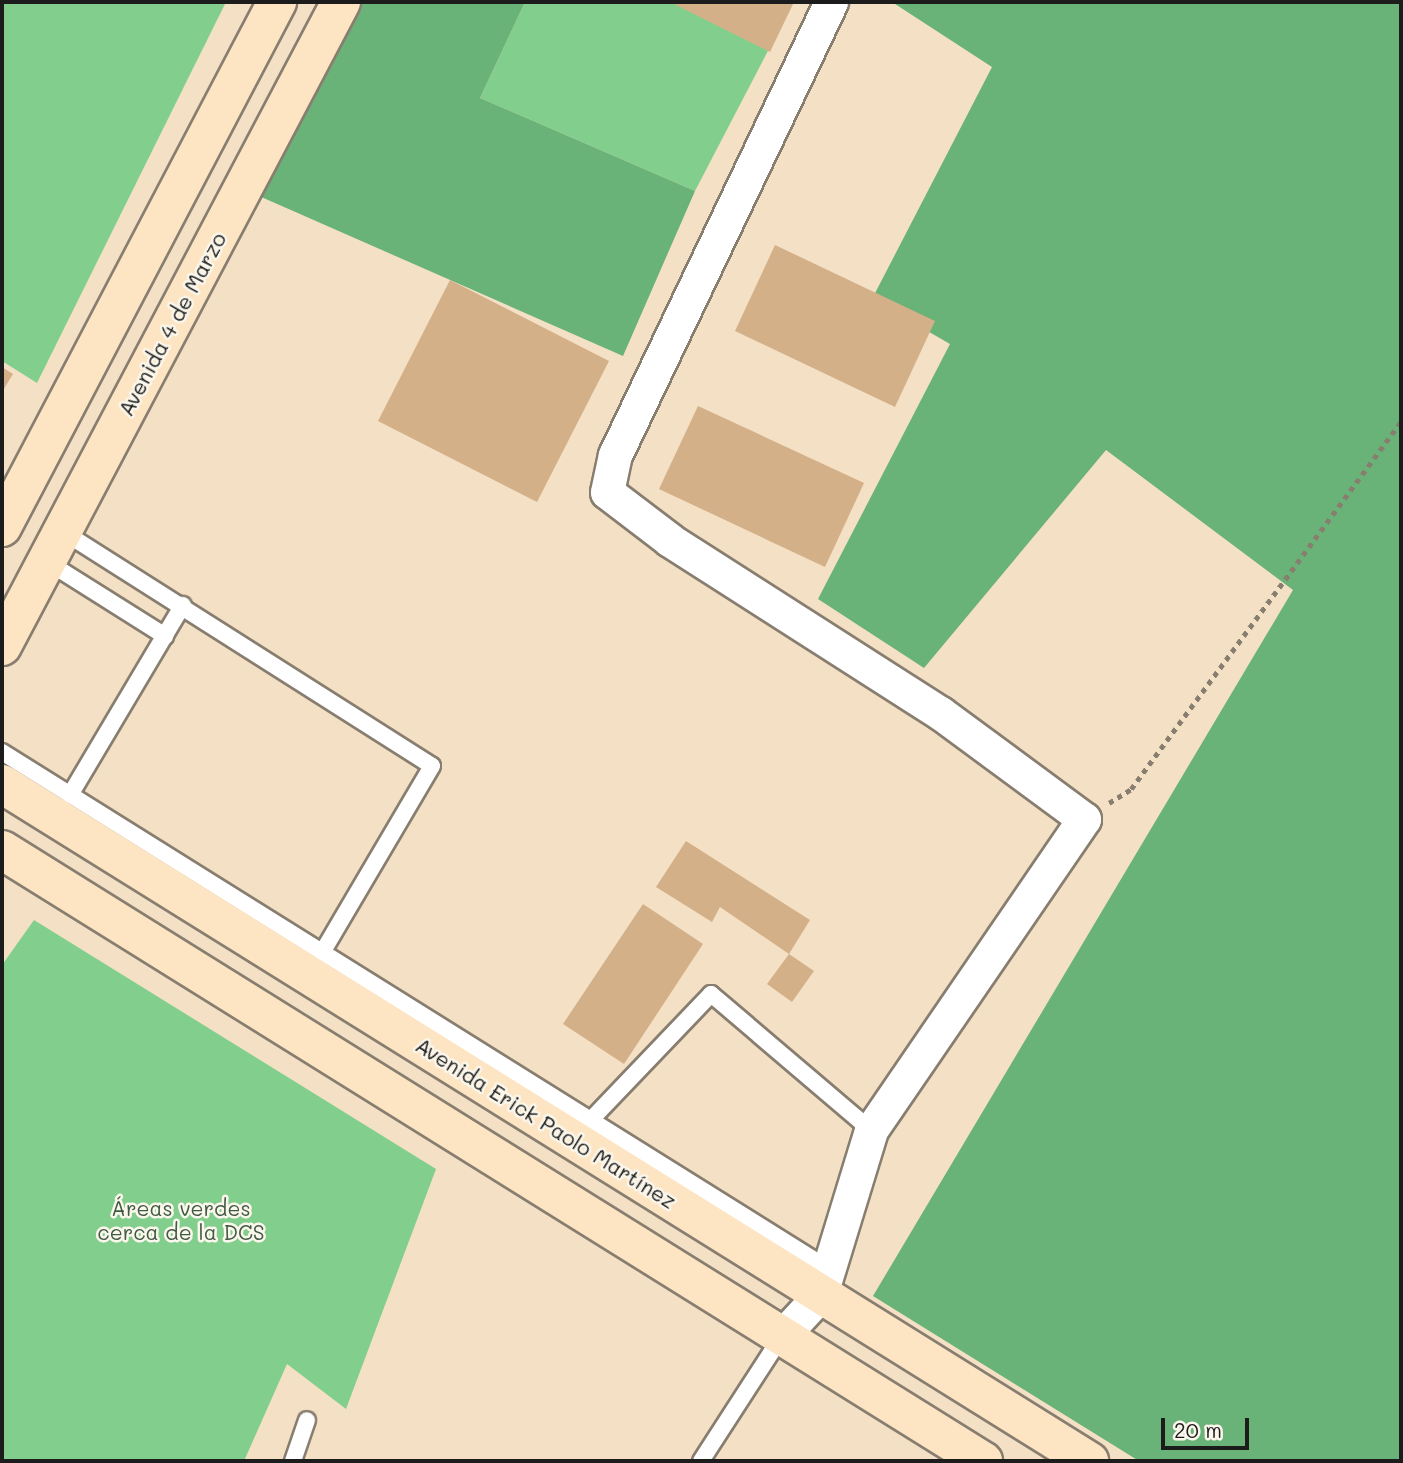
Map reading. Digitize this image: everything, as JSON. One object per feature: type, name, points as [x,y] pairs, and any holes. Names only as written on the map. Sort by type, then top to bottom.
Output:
[{"type":"main road","points":[[2,527],[277,2]]},
{"type":"main road","name":"Avenida 4 de Marzo","points":[[2,646],[341,2]]},
{"type":"main road","name":"Avenida Erick Paolo Martínez","points":[[2,784],[129,848],[582,1130],[824,1281],[1089,1461]]},
{"type":"main road","points":[[2,850],[978,1460]]},
{"type":"street","points":[[782,1336],[824,1281],[871,1130],[1084,819],[940,713],[670,540],[607,492],[615,455],[831,2]]},
{"type":"lane","points":[[54,546],[183,605],[432,766],[322,953]]},
{"type":"lane","points":[[54,546],[164,636]]},
{"type":"lane","points":[[70,795],[183,605]]},
{"type":"lane","points":[[2,752],[70,795],[129,848],[322,953],[490,1073]]},
{"type":"lane","points":[[582,1130],[712,994],[871,1130]]},
{"type":"lane","points":[[701,1461],[782,1336]]},
{"type":"lane","points":[[293,1461],[307,1420]]},
{"type":"path","points":[[1084,819],[1131,789],[1401,422]]},
{"type":"green space","points":[[2,2],[226,2],[37,383],[2,361]]},
{"type":"green space","points":[[358,2],[525,2],[480,98],[695,191],[623,356],[259,196]]},
{"type":"green space","points":[[525,2],[677,2],[771,45],[695,191],[480,98]]},
{"type":"green space","points":[[892,2],[1401,2],[1401,1461],[1139,1461],[873,1296],[1293,590],[1106,450],[924,668],[818,599],[950,344],[872,299],[992,67]]},
{"type":"green space","name":"Áreas verdes cerca de la DCS","points":[[34,920],[436,1169],[346,1409],[287,1364],[244,1461],[2,1461],[2,965]]},
{"type":"building","points":[[670,2],[794,2],[770,52]]},
{"type":"building","points":[[775,245],[935,321],[895,407],[735,331]]},
{"type":"building","points":[[450,280],[609,361],[537,502],[378,421]]},
{"type":"building","points":[[2,367],[13,374],[2,392]]},
{"type":"building","points":[[698,406],[864,483],[825,567],[659,489]]},
{"type":"building","points":[[686,841],[810,920],[789,954],[720,907],[712,922],[656,887]]},
{"type":"building","points":[[643,904],[703,944],[624,1064],[563,1024]]},
{"type":"building","points":[[789,954],[814,971],[792,1002],[767,984]]}]
